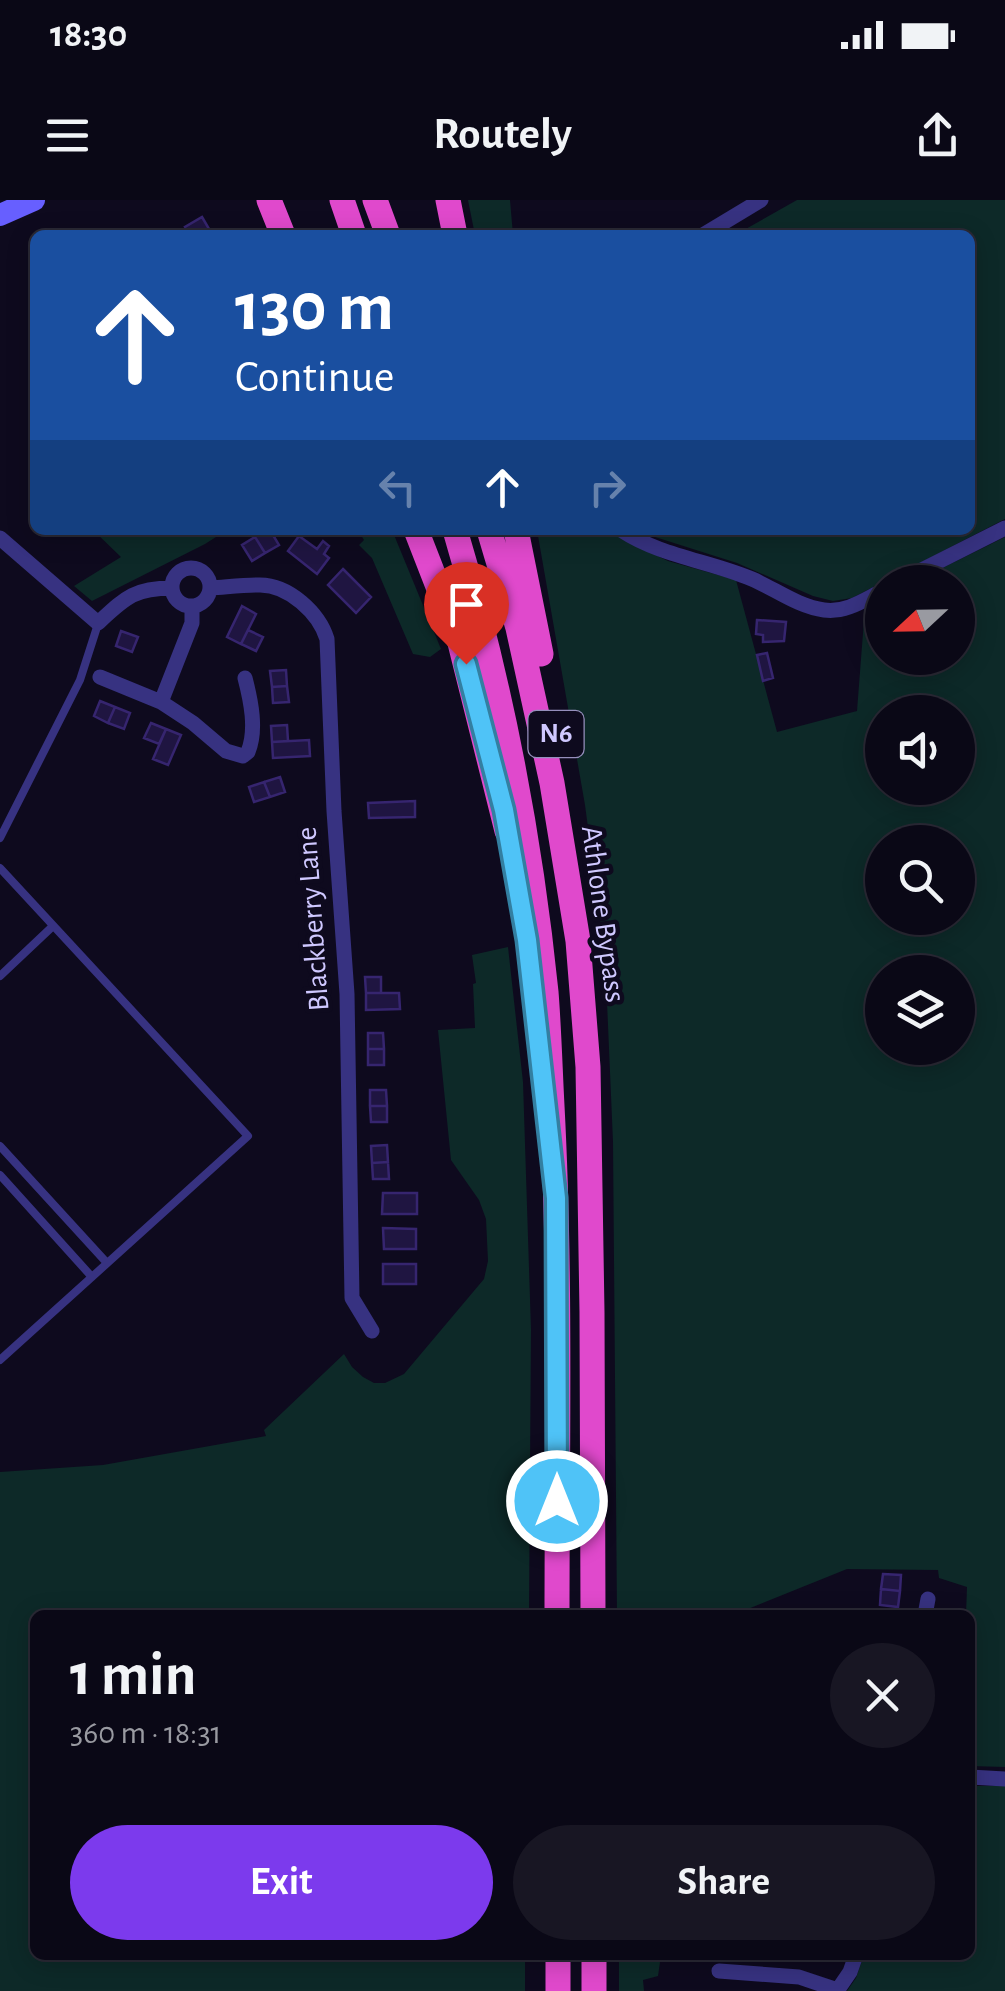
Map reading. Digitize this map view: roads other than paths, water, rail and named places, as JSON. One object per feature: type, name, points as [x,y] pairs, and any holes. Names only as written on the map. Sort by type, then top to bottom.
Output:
[{"type":"highway","points":[[269,200],[281,230]]},
{"type":"highway","points":[[342,200],[352,230]]},
{"type":"highway","points":[[375,200],[386,230]]},
{"type":"highway","points":[[448,200],[454,230]]},
{"type":"highway","name":"N6","points":[[418,535],[460,642],[504,810],[527,940],[556,1198]]},
{"type":"highway","name":"N6","points":[[456,535],[504,722],[530,866],[546,994],[556,1198],[558,1610]]},
{"type":"highway","name":"Athlone Bypass","points":[[490,535],[518,628],[544,744],[578,941],[588,1067],[592,1610]]},
{"type":"highway","name":"N6","points":[[517,535],[560,755],[576,866],[578,941]]},
{"type":"highway","points":[[558,1960],[558,1991]]},
{"type":"highway","points":[[594,1960],[594,1991]]},
{"type":"main road","points":[[0,215],[34,200]]},
{"type":"street","points":[[711,230],[761,200]]},
{"type":"street","points":[[932,565],[1005,528]]},
{"type":"street","points":[[631,535],[824,610],[853,606],[865,599]]},
{"type":"street","points":[[0,538],[98,622]]},
{"type":"street","name":"Blackberry Lane","points":[[98,622],[124,598],[139,591],[172,588],[180,572],[191,568],[203,572],[211,588],[271,586],[308,607],[321,624],[326,640],[347,1011],[352,1298],[372,1331]]},
{"type":"street","points":[[172,588],[176,599],[192,607],[203,603],[211,588]]},
{"type":"street","points":[[162,702],[192,623],[192,607]]},
{"type":"street","points":[[100,677],[162,702],[220,747],[243,756],[252,739],[250,697],[244,678]]},
{"type":"street","points":[[975,1777],[1005,1779]]},
{"type":"street","points":[[719,1971],[799,1977],[838,1990],[854,1960]]},
{"type":"lane","points":[[0,838],[80,680],[98,622]]},
{"type":"lane","points":[[0,868],[248,1136],[0,1360]]},
{"type":"lane","points":[[0,976],[52,926]]},
{"type":"lane","points":[[0,1146],[107,1263]]},
{"type":"lane","points":[[0,1176],[92,1277]]},
{"type":"lane","points":[[34,1213],[50,1200]]}]
